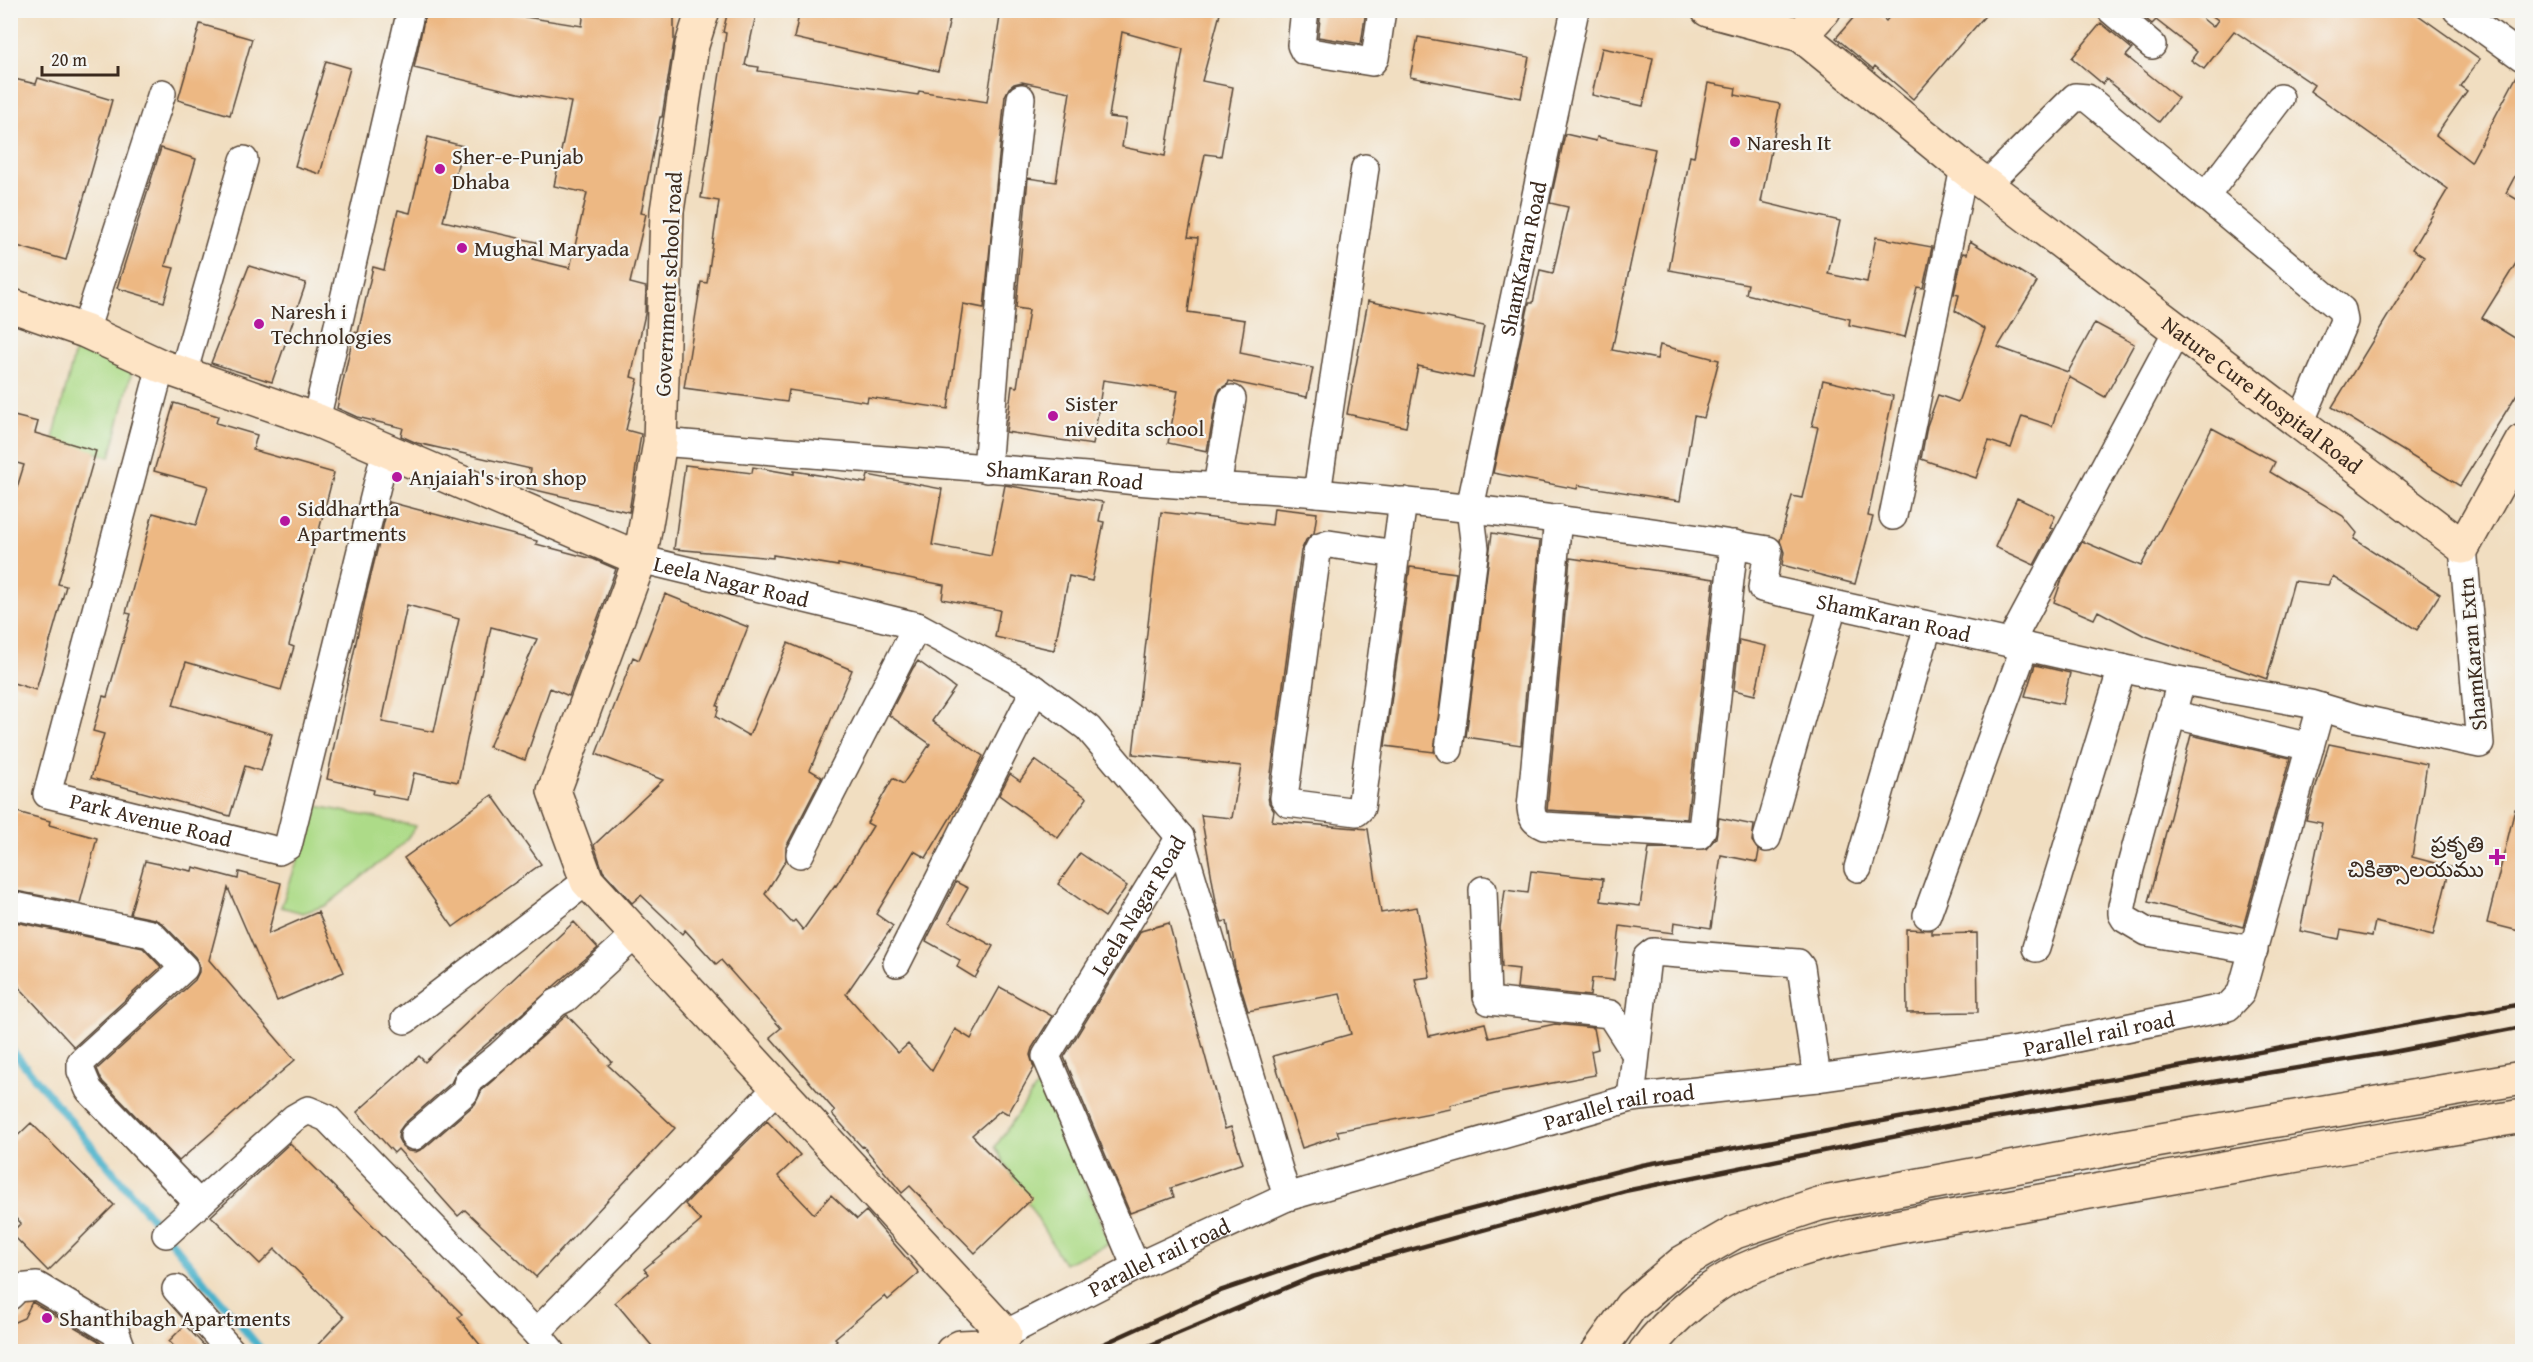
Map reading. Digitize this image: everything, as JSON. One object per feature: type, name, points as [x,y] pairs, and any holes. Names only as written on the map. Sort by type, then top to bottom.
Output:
[{"type":"street","points":[[316,420],[411,10]]},
{"type":"street","name":"Government school road","points":[[640,559],[660,442],[668,212],[692,45],[703,10]]},
{"type":"street","points":[[1305,10],[1302,49],[1372,62],[1375,58],[1382,10]]},
{"type":"street","name":"ShamKaran Road","points":[[1470,508],[1575,10]]},
{"type":"street","points":[[1708,10],[1801,35],[1824,10]]},
{"type":"street","points":[[2111,10],[2152,45]]},
{"type":"street","points":[[2457,10],[2523,57]]},
{"type":"street","name":"Nature Cure Hospital Road","points":[[1801,35],[1975,176],[2463,547]]},
{"type":"street","points":[[85,331],[162,93]]},
{"type":"street","points":[[1893,516],[1975,176],[2070,101],[2080,96],[2087,98],[2342,310],[2344,316],[2342,326],[2300,423]]},
{"type":"street","points":[[987,470],[1005,246],[1021,98]]},
{"type":"street","points":[[2205,197],[2280,98]]},
{"type":"street","points":[[172,370],[244,160]]},
{"type":"street","points":[[1317,493],[1365,168]]},
{"type":"street","points":[[10,305],[85,331],[172,370],[316,420],[640,559]]},
{"type":"street","points":[[1927,915],[2018,645],[2177,331]]},
{"type":"street","name":"Park Avenue Road","points":[[172,370],[48,794],[279,851],[288,846],[386,449]]},
{"type":"street","points":[[1217,486],[1232,399]]},
{"type":"street","points":[[2463,547],[2523,441]]},
{"type":"street","name":"ShamKaran Road","points":[[660,442],[987,470],[1099,477],[1140,483],[1217,486],[1403,501],[1557,518],[1734,544],[1768,550],[1762,588],[2181,681],[2321,707],[2357,718]]},
{"type":"street","points":[[1396,554],[1329,544],[1320,547],[1317,552],[1284,798],[1288,802],[1357,812],[1361,808],[1396,554],[1403,501]]},
{"type":"street","points":[[1449,749],[1475,548],[1470,508]]},
{"type":"street","points":[[1557,518],[1531,807],[1532,816],[1536,822],[1544,826],[1699,835],[1702,830],[1734,544]]},
{"type":"street","name":"ShamKaran Extn","points":[[2357,718],[2480,744],[2463,547]]},
{"type":"street","name":"Leela Nagar Road","points":[[981,1346],[778,1087],[634,935],[587,881],[554,791],[640,559],[917,626],[1035,689],[1088,728],[1180,837],[1046,1056],[1136,1267]]},
{"type":"street","points":[[1767,838],[1833,605]]},
{"type":"street","points":[[800,854],[917,626]]},
{"type":"street","points":[[1858,868],[1928,626]]},
{"type":"street","points":[[2036,948],[2122,668]]},
{"type":"street","points":[[2181,681],[2130,869],[2122,914],[2134,925],[2147,932],[2254,950]]},
{"type":"street","points":[[897,963],[1035,689]]},
{"type":"street","name":"Parallel rail road","points":[[981,1346],[1136,1267],[1287,1197],[1630,1098],[1817,1078],[2018,1050],[2228,1006],[2241,993],[2321,707]]},
{"type":"street","points":[[2171,714],[2310,747]]},
{"type":"street","points":[[1180,837],[1287,1197]]},
{"type":"street","points":[[405,1020],[587,881]]},
{"type":"street","points":[[1483,890],[1486,997],[1489,1001],[1610,1014],[1635,1053]]},
{"type":"street","points":[[10,905],[151,934],[184,968],[81,1062],[81,1071],[88,1090],[199,1204]]},
{"type":"street","points":[[414,1136],[465,1092],[468,1081],[556,1003],[566,998],[634,935]]},
{"type":"street","points":[[1630,1098],[1649,953],[1794,961],[1801,967],[1817,1078]]},
{"type":"street","points":[[1598,1352],[1631,1306],[1683,1262],[1735,1232],[1819,1204],[2132,1145],[2523,1077]]},
{"type":"street","points":[[166,1234],[294,1118],[308,1110],[327,1118],[544,1342],[778,1087]]},
{"type":"street","points":[[1645,1352],[1659,1332],[1705,1294],[1751,1266],[1828,1241],[2138,1183],[2523,1116]]},
{"type":"street","points":[[10,1296],[18,1288],[37,1286],[116,1333],[123,1352]]},
{"type":"street","points":[[176,1289],[232,1352]]},
{"type":"green space","points":[[75,351],[133,367],[110,457],[53,439]]},
{"type":"green space","points":[[317,806],[416,826],[403,844],[327,905],[303,913],[281,907]]},
{"type":"green space","points":[[1044,1076],[1109,1244],[1064,1264],[995,1147]]},
{"type":"building","points":[[426,10],[507,10],[506,14],[582,26],[584,10],[674,10],[674,41],[662,117],[660,117],[641,213],[646,214],[630,283],[646,287],[645,314],[631,377],[638,379],[626,430],[641,434],[629,512],[527,488],[531,469],[417,443],[401,436],[403,428],[357,417],[337,408],[354,332],[358,333],[373,267],[384,270],[398,210],[410,213],[428,137],[463,146],[443,221],[536,242],[532,259],[570,268],[587,193],[554,186],[571,102],[518,93],[414,68]]},
{"type":"building","points":[[728,10],[757,10],[745,65],[759,67],[758,71],[918,95],[919,91],[987,102],[1001,10],[1221,10],[1202,81],[1233,87],[1221,156],[1205,154],[1188,237],[1198,238],[1188,312],[1245,320],[1240,353],[1313,368],[1307,397],[1229,381],[1220,389],[1217,396],[1207,451],[1168,443],[1178,391],[1103,380],[1093,445],[1006,432],[1012,386],[1017,387],[1029,310],[1016,308],[1028,178],[1056,182],[1070,92],[1022,82],[1009,88],[1005,96],[984,308],[963,304],[948,409],[868,397],[867,402],[789,390],[787,402],[684,388],[701,282],[707,283],[719,201],[701,198],[726,33],[723,32]],"holes":[[[1122,32],[1183,49],[1165,156],[1122,147],[1126,119],[1109,117]]]},
{"type":"building","points":[[800,10],[911,10],[950,19],[938,71],[794,38]]},
{"type":"building","points":[[1321,10],[1366,10],[1361,44],[1318,37]]},
{"type":"building","points":[[1860,10],[1874,10],[1886,21],[1895,10],[1990,10],[1913,99],[1875,66],[1873,69],[1836,38]]},
{"type":"building","points":[[2136,10],[2192,10],[2213,27],[2218,20],[2204,10],[2411,10],[2480,59],[2460,86],[2467,91],[2436,135],[2471,162],[2519,72],[2523,72],[2523,161],[2506,193],[2523,203],[2523,252],[2482,318],[2523,343],[2523,384],[2460,486],[2332,407],[2424,257],[2412,249],[2448,189],[2310,91],[2314,85],[2234,31],[2204,69],[2191,60],[2197,52],[2156,20],[2152,24]]},
{"type":"building","points":[[2101,23],[2132,49],[2126,56],[2178,98],[2159,122],[2106,79],[2103,84],[2072,58]]},
{"type":"building","points":[[200,24],[252,39],[230,115],[178,100]]},
{"type":"building","points":[[1418,37],[1529,57],[1521,98],[1410,77]]},
{"type":"building","points":[[1602,48],[1653,58],[1643,106],[1592,95]]},
{"type":"building","points":[[326,61],[350,68],[320,174],[295,166]]},
{"type":"building","points":[[10,78],[36,84],[38,78],[112,100],[66,260],[10,244]]},
{"type":"building","points":[[1708,83],[1736,88],[1735,95],[1780,104],[1761,202],[1840,221],[1828,274],[1867,282],[1876,237],[1932,247],[1923,288],[1917,287],[1905,337],[1849,325],[1850,319],[1746,294],[1748,284],[1669,270],[1690,156],[1694,157]]},
{"type":"building","points":[[1565,134],[1596,141],[1597,137],[1655,149],[1612,350],[1657,359],[1660,345],[1719,360],[1704,418],[1694,416],[1680,501],[1578,485],[1577,489],[1493,473],[1529,303],[1533,303],[1540,270],[1553,273],[1568,207],[1550,203]]},
{"type":"building","points":[[161,148],[196,159],[165,266],[174,268],[164,302],[117,288]]},
{"type":"building","points":[[1970,241],[2037,282],[1998,347],[2068,372],[2095,323],[2134,344],[2105,397],[2069,377],[2052,426],[2022,416],[2011,448],[1989,441],[1976,478],[1921,459],[1927,426],[1938,395],[1958,402],[1985,329],[1955,311],[1959,295],[1954,294],[1963,253],[1967,254]]},
{"type":"building","name":"Naresh i Technologies","points":[[249,266],[306,283],[272,382],[211,363]]},
{"type":"building","points":[[1368,301],[1484,326],[1473,378],[1418,366],[1406,427],[1347,414]]},
{"type":"building","points":[[1823,380],[1893,396],[1868,516],[1873,517],[1855,584],[1782,565],[1784,552],[1780,541],[1792,496],[1802,498],[1818,427],[1812,426]]},
{"type":"building","points":[[174,403],[218,416],[216,423],[257,435],[253,450],[334,473],[289,645],[294,647],[281,690],[186,662],[173,705],[272,734],[261,771],[245,766],[230,816],[91,778],[104,734],[93,731],[103,696],[107,697],[131,614],[126,613],[153,513],[196,525],[208,486],[154,471]]},
{"type":"building","points":[[10,415],[38,422],[35,433],[96,451],[58,584],[66,586],[36,690],[10,682],[10,510],[24,465],[10,461]]},
{"type":"building","points":[[2212,428],[2275,462],[2270,472],[2343,516],[2357,533],[2354,539],[2440,594],[2417,630],[2333,576],[2328,585],[2294,581],[2267,679],[2143,635],[2098,611],[2094,619],[2054,602],[2062,579],[2082,541],[2141,566]]},
{"type":"building","points":[[685,465],[752,473],[753,467],[794,474],[794,471],[866,483],[868,475],[942,489],[932,545],[991,556],[1005,485],[1103,502],[1099,521],[1104,522],[1092,581],[1069,576],[1054,650],[995,637],[1000,610],[942,599],[944,585],[838,564],[838,566],[773,555],[773,558],[674,549]]},
{"type":"building","points":[[2017,498],[2055,516],[2050,528],[2053,529],[2034,565],[1995,547]]},
{"type":"building","points":[[389,502],[537,541],[536,544],[593,559],[616,569],[569,696],[550,688],[525,760],[489,747],[537,639],[491,627],[458,782],[414,773],[408,800],[373,794],[374,790],[327,779],[366,595]],"holes":[[[407,605],[459,619],[434,732],[382,722]]]},
{"type":"building","points":[[1274,508],[1317,513],[1314,533],[1306,540],[1301,551],[1268,796],[1274,811],[1272,821],[1368,829],[1381,913],[1417,907],[1430,977],[1415,979],[1429,1036],[1485,1023],[1489,1038],[1555,1024],[1594,1028],[1598,1049],[1591,1051],[1595,1075],[1499,1093],[1450,1105],[1451,1109],[1337,1131],[1339,1136],[1302,1148],[1273,1056],[1351,1034],[1340,994],[1248,1011],[1235,968],[1227,921],[1222,922],[1216,902],[1201,815],[1232,818],[1241,766],[1133,754],[1161,512],[1272,525]]},
{"type":"building","points":[[1492,533],[1540,541],[1521,745],[1466,737]]},
{"type":"building","points":[[1570,558],[1714,579],[1687,819],[1547,810]]},
{"type":"building","points":[[1410,567],[1456,573],[1434,752],[1385,746]]},
{"type":"building","points":[[665,594],[748,627],[717,706],[719,707],[716,717],[749,736],[788,643],[852,670],[810,770],[822,777],[786,847],[786,860],[765,894],[792,923],[795,920],[803,930],[836,886],[873,826],[867,823],[893,778],[903,784],[930,744],[889,715],[913,668],[918,661],[955,688],[932,721],[983,756],[964,795],[926,858],[914,851],[876,914],[893,926],[846,994],[898,1053],[908,1044],[932,1071],[955,1029],[971,1039],[1000,987],[1052,1016],[1032,1048],[1030,1055],[1034,1068],[1008,1114],[1001,1110],[972,1135],[1032,1198],[975,1253],[910,1186],[902,1193],[863,1146],[832,1114],[835,1111],[770,1037],[781,1028],[721,960],[716,964],[685,930],[682,934],[641,895],[632,903],[603,871],[594,845],[663,780],[596,754],[633,657],[639,660]]},
{"type":"building","points":[[1739,640],[1766,646],[1755,695],[1734,690]]},
{"type":"building","points":[[2035,665],[2070,673],[2063,704],[2025,696]]},
{"type":"building","points":[[2191,735],[2290,758],[2243,927],[2148,902]]},
{"type":"building","points":[[2329,744],[2427,764],[2412,857],[2450,867],[2433,936],[2375,922],[2372,936],[2341,930],[2339,939],[2300,931],[2322,823],[2306,820]]},
{"type":"building","points":[[1035,760],[1087,798],[1058,838],[999,795],[1010,774],[1020,781]]},
{"type":"building","points":[[492,795],[541,864],[453,927],[404,858]]},
{"type":"building","points":[[2515,809],[2523,810],[2523,932],[2487,923]]},
{"type":"building","points":[[10,810],[50,821],[49,825],[97,838],[80,903],[10,890]]},
{"type":"building","points":[[1719,818],[1754,825],[1752,841],[1759,851],[1757,862],[1721,855],[1711,928],[1674,922],[1673,933],[1620,926],[1614,980],[1592,978],[1590,996],[1517,988],[1519,969],[1502,967],[1500,928],[1505,890],[1528,893],[1531,871],[1603,879],[1601,901],[1640,906],[1649,848],[1706,849],[1716,838]]},
{"type":"building","points":[[1080,853],[1127,886],[1105,917],[1058,884]]},
{"type":"building","points":[[145,861],[192,871],[193,867],[238,879],[239,872],[281,883],[268,934],[318,912],[344,972],[277,1001],[228,888],[209,960],[295,1060],[179,1161],[102,1081],[97,1069],[195,980],[199,972],[199,964],[195,957],[162,923],[130,914]]},
{"type":"building","points":[[956,882],[968,888],[949,922],[993,946],[975,978],[957,967],[960,960],[926,941]]},
{"type":"building","points":[[10,921],[143,948],[161,967],[74,1047],[10,977]]},
{"type":"building","points":[[574,922],[598,948],[458,1069],[451,1083],[404,1124],[399,1131],[398,1138],[408,1151],[416,1152],[424,1148],[475,1104],[482,1090],[567,1015],[612,1062],[608,1065],[675,1128],[536,1277],[465,1210],[458,1216],[398,1149],[394,1153],[357,1112],[419,1056],[425,1062]]},
{"type":"building","points":[[1169,923],[1225,1129],[1231,1127],[1243,1163],[1171,1188],[1174,1197],[1130,1213],[1064,1057],[1141,931]]},
{"type":"building","points":[[1906,929],[1932,930],[1932,934],[1977,933],[1978,1012],[1907,1013]]},
{"type":"building","points":[[767,1121],[800,1155],[778,1176],[814,1214],[831,1195],[857,1219],[866,1211],[919,1273],[888,1300],[885,1296],[835,1338],[837,1340],[824,1352],[657,1352],[615,1302],[648,1274],[644,1269],[701,1221],[685,1204]]},
{"type":"building","points":[[31,1123],[114,1205],[48,1271],[11,1233],[21,1223],[10,1213],[10,1143]]},
{"type":"building","points":[[290,1143],[462,1314],[458,1318],[486,1352],[311,1352],[344,1317],[275,1249],[260,1264],[211,1216]]},
{"type":"building","name":"Shanthibagh Apartments","points":[[32,1302],[97,1340],[104,1346],[106,1352],[10,1352],[10,1324],[24,1318]]},
{"type":"building","points":[[185,1325],[210,1352],[179,1352],[169,1341]]},
{"type":"waterway","points":[[10,1048],[263,1352]]},
{"type":"railway","points":[[1086,1352],[1220,1291],[1422,1222],[1642,1165],[2522,1004]]},
{"type":"railway","points":[[1134,1352],[1312,1277],[1625,1191],[1952,1125],[2388,1053],[2522,1027]]},
{"type":"place","name":"Naresh It","points":[[1735,142]]},
{"type":"place","name":"Sher-e-Punjab Dhaba","points":[[440,169]]},
{"type":"place","name":"Mughal Maryada","points":[[462,248]]},
{"type":"place","name":"Naresh i Technologies","points":[[259,324]]},
{"type":"place","name":"Sister nivedita school","points":[[1053,416]]},
{"type":"place","name":"Anjaiah's iron shop","points":[[397,477]]},
{"type":"place","name":"Siddhartha Apartments","points":[[285,521]]},
{"type":"place","name":"ప్రకృతి చికిత్సాలయము","points":[[2497,857]]},
{"type":"place","name":"Shanthibagh Apartments","points":[[47,1318]]}]
